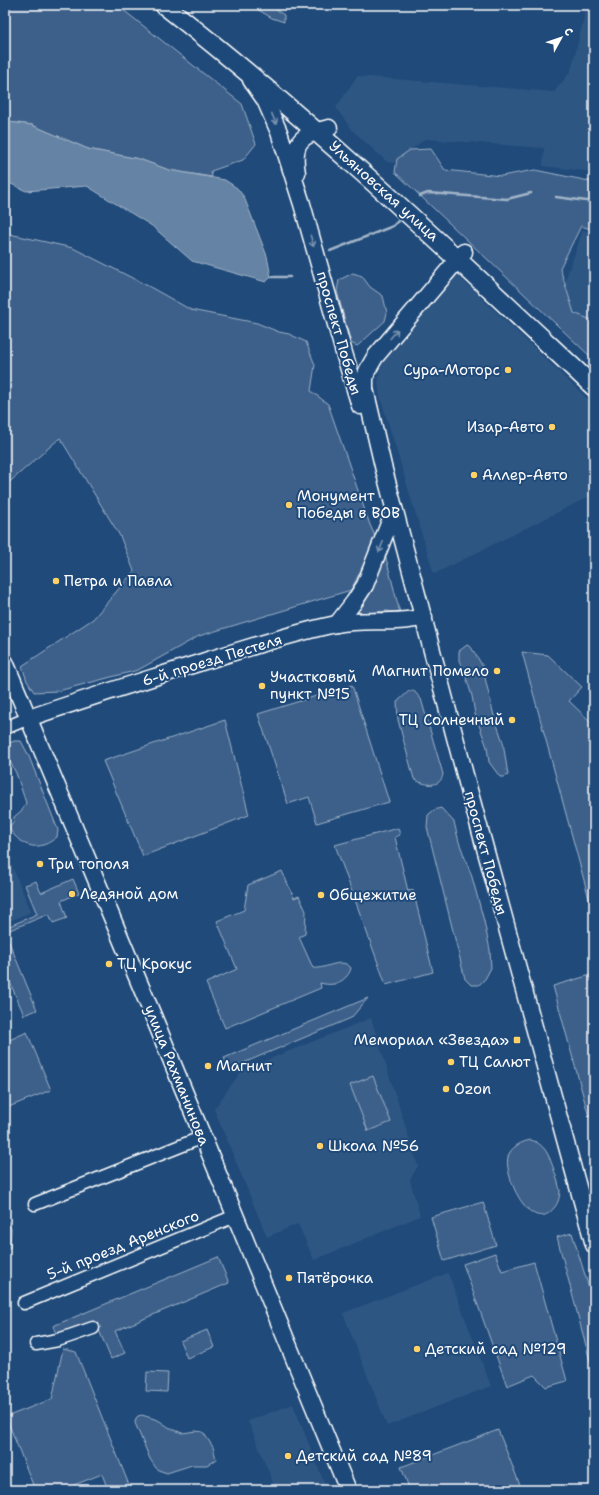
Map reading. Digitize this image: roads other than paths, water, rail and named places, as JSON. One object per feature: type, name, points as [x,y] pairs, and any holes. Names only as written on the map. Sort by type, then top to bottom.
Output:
[{"type":"highway","name":"Ульяновская улица","points":[[164,5],[323,130]]},
{"type":"highway","name":"Ульяновская улица","points":[[179,5],[231,46],[594,375]]},
{"type":"highway","name":"Ульяновская улица","points":[[461,255],[492,291],[594,387]]},
{"type":"main road","name":"проспект Победы","points":[[238,63],[257,88],[272,116],[302,204],[358,399],[381,460]]},
{"type":"main road","name":"проспект Победы","points":[[302,204],[296,167],[296,152],[302,138],[308,134],[323,130]]},
{"type":"main road","name":"проспект Победы","points":[[461,255],[381,348],[367,371],[365,389],[394,511],[594,1245]]},
{"type":"main road","points":[[444,275],[453,270],[459,270],[492,291]]},
{"type":"main road","points":[[344,353],[349,360],[356,364],[367,361],[381,348]]},
{"type":"main road","points":[[337,624],[365,585],[394,511]]},
{"type":"main road","name":"6-й проезд Пестеля","points":[[29,718],[228,654],[337,624],[358,620],[395,621],[412,620],[424,617]]},
{"type":"main road","name":"улица Рахманинова","points":[[5,662],[348,1490]]},
{"type":"street","name":"6-й проезд Пестеля","points":[[5,728],[29,718]]},
{"type":"street","points":[[35,1204],[202,1137]]},
{"type":"street","name":"5-й проезд Аренского","points":[[24,1303],[235,1216]]},
{"type":"street","points":[[36,1344],[58,1340],[93,1328]]},
{"type":"waterway","points":[[420,196],[428,193],[507,199],[531,193]]},
{"type":"waterway","points":[[556,197],[594,202]]},
{"type":"waterway","points":[[330,251],[393,226],[399,220]]},
{"type":"waterway","points":[[271,277],[290,277]]},
{"type":"place","name":"Сура-Моторс","points":[[508,370]]},
{"type":"place","name":"Изар-Авто","points":[[552,427]]},
{"type":"place","name":"Аллер-Авто","points":[[474,475]]},
{"type":"place","name":"Монумент Победы в ВОВ","points":[[289,505]]},
{"type":"place","name":"Петра и Павла","points":[[56,581]]},
{"type":"place","name":"Магнит Помело","points":[[497,671]]},
{"type":"place","name":"Участковый пункт №15","points":[[262,686]]},
{"type":"place","name":"ТЦ Солнечный","points":[[512,720]]},
{"type":"place","name":"Три тополя","points":[[40,864]]},
{"type":"place","name":"Ледяной дом","points":[[72,894]]},
{"type":"place","name":"Общежитие","points":[[321,895]]},
{"type":"place","name":"ТЦ Крокус","points":[[109,964]]},
{"type":"place","name":"Мемориал «Звезда»","points":[[517,1040]]},
{"type":"place","name":"ТЦ Салют","points":[[451,1062]]},
{"type":"place","name":"Магнит","points":[[208,1066]]},
{"type":"place","name":"Ozon","points":[[446,1089]]},
{"type":"place","name":"Школа №56","points":[[320,1146]]},
{"type":"place","name":"Пятёрочка","points":[[289,1278]]},
{"type":"place","name":"Детский сад №129","points":[[417,1349]]},
{"type":"place","name":"Детский сад №89","points":[[288,1456]]}]
